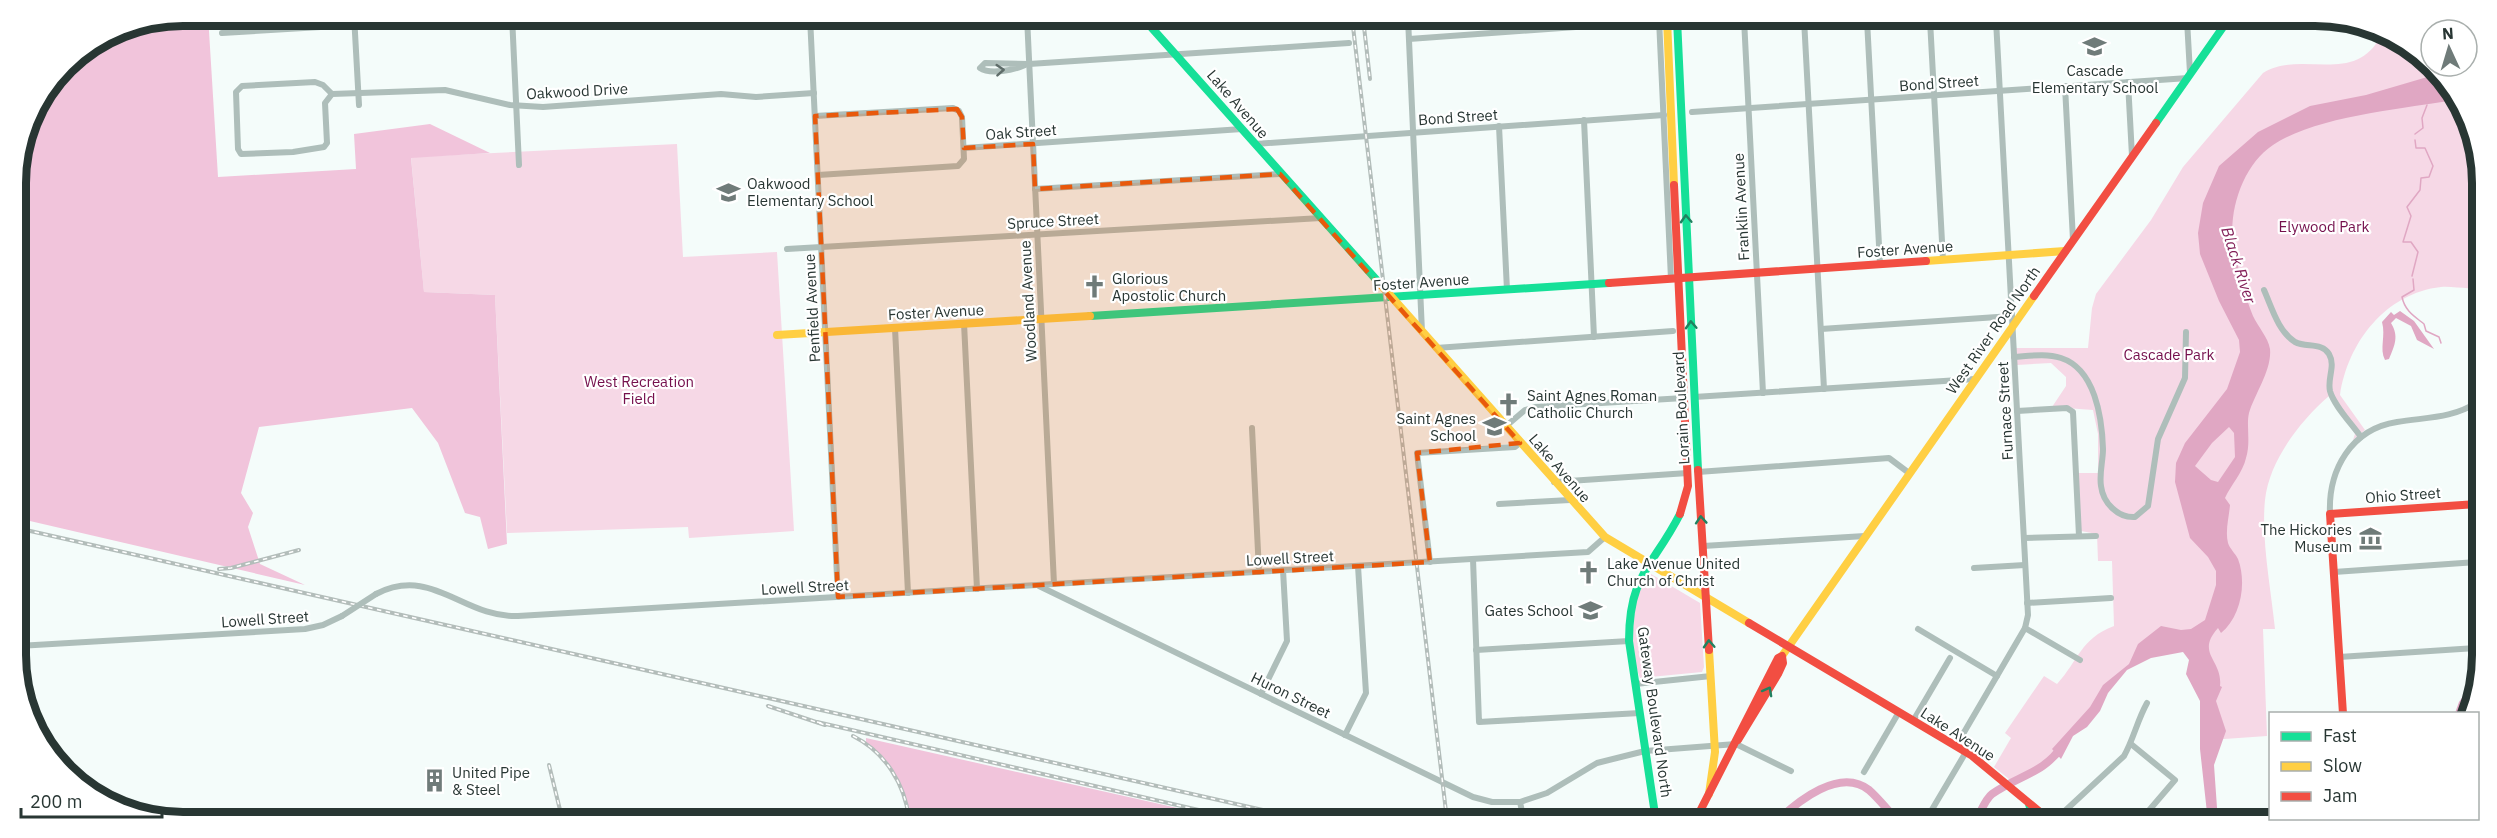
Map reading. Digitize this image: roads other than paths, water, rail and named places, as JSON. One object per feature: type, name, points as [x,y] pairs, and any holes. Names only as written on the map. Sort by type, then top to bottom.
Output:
[{"type":"street","points":[[222,33],[338,26]]},
{"type":"street","points":[[354,26],[359,105]]},
{"type":"street","points":[[512,26],[519,165]]},
{"type":"street","name":"Penfield Avenue","points":[[810,26],[838,597]]},
{"type":"street","name":"Woodland Avenue","points":[[1027,26],[1027,65],[1033,144],[1054,584]]},
{"type":"street","name":"Lake Avenue","points":[[1150,26],[1605,537],[1966,752],[2041,812]]},
{"type":"street","points":[[1408,26],[1422,333]]},
{"type":"street","points":[[1409,39],[1582,26]]},
{"type":"street","name":"Lorain Boulevard","points":[[1662,26],[1664,115],[1688,473],[1687,496],[1682,513]]},
{"type":"street","name":"Lorain Boulevard","points":[[1662,26],[1675,279]]},
{"type":"street","name":"Lorain Boulevard","points":[[1677,26],[1694,397],[1715,746],[1715,767],[1709,794]]},
{"type":"street","name":"Franklin Avenue","points":[[1744,26],[1763,393]]},
{"type":"street","points":[[1804,26],[1824,389]]},
{"type":"street","points":[[1868,26],[1880,264]]},
{"type":"street","points":[[1930,26],[1943,260]]},
{"type":"street","name":"Furnace Street","points":[[1956,746],[2025,628],[2027,603],[1996,26]]},
{"type":"street","points":[[2187,26],[2189,76]]},
{"type":"street","name":"West River Road North","points":[[1700,812],[1737,742],[1784,663],[1782,656],[1787,646],[1975,379],[2012,320],[2073,240],[2224,26]]},
{"type":"street","points":[[1027,65],[985,63],[980,68],[984,71],[1027,65],[1349,43]]},
{"type":"street","name":"Bond Street","points":[[1692,112],[2189,76]]},
{"type":"street","points":[[315,82],[332,94],[325,103],[327,143],[324,147],[293,152],[241,154],[238,149],[238,88],[315,82]]},
{"type":"street","points":[[2128,82],[2132,157]]},
{"type":"street","points":[[2065,86],[2073,240]]},
{"type":"street","name":"Oakwood Drive","points":[[332,94],[445,90],[516,106],[543,107],[722,94],[756,97],[814,93]]},
{"type":"street","points":[[815,116],[953,108],[959,111],[962,117],[964,148],[963,162],[955,167],[818,175]]},
{"type":"street","name":"Bond Street","points":[[1255,144],[1664,115]]},
{"type":"street","points":[[1584,120],[1594,337]]},
{"type":"street","points":[[1499,126],[1507,290]]},
{"type":"street","name":"Oak Street","points":[[964,148],[1242,129]]},
{"type":"street","points":[[1035,189],[1280,174]]},
{"type":"street","name":"Spruce Street","points":[[787,249],[1321,218]]},
{"type":"street","name":"Foster Avenue","points":[[777,335],[1592,285],[2065,251]]},
{"type":"street","points":[[2264,290],[2280,326],[2289,337],[2299,344],[2320,347],[2329,353],[2332,366],[2331,394],[2361,437]]},
{"type":"street","points":[[1821,329],[2012,320]]},
{"type":"street","points":[[964,324],[977,589]]},
{"type":"street","points":[[895,327],[908,593]]},
{"type":"street","points":[[1436,348],[1673,331]]},
{"type":"street","points":[[2014,357],[2056,356],[2073,363],[2083,373],[2091,386],[2100,423],[2103,446],[2101,484],[2104,496],[2115,511],[2127,517],[2135,517],[2148,506],[2158,439],[2184,382],[2187,363],[2186,332]]},
{"type":"street","points":[[1694,397],[1975,379]]},
{"type":"street","points":[[1505,427],[1525,410],[1535,407],[1684,398]]},
{"type":"street","points":[[2463,411],[2472,406]]},
{"type":"street","points":[[2017,411],[2071,410],[2079,536]]},
{"type":"street","points":[[2343,712],[2330,514],[2330,493],[2335,472],[2345,454],[2361,437],[2391,423],[2437,418],[2472,410]]},
{"type":"street","points":[[1252,428],[1259,572]]},
{"type":"street","points":[[1430,562],[1417,453],[1515,447],[1520,443]]},
{"type":"street","points":[[1698,472],[1889,458],[1909,473]]},
{"type":"street","points":[[1554,482],[1688,473]]},
{"type":"street","points":[[1499,504],[1570,500]]},
{"type":"street","name":"Ohio Street","points":[[2330,514],[2472,504]]},
{"type":"street","name":"Gateway Boulevard North","points":[[1655,812],[1629,641],[1632,596],[1648,564],[1668,538],[1682,513]]},
{"type":"street","points":[[1703,546],[1865,536]]},
{"type":"street","points":[[2024,538],[2096,536]]},
{"type":"street","name":"Lowell Street","points":[[26,646],[305,629],[323,625],[342,616],[376,594],[401,585],[424,585],[479,610],[510,616],[1588,552],[1605,537]]},
{"type":"street","points":[[1473,559],[1479,722],[1640,713]]},
{"type":"street","points":[[2334,572],[2472,562]]},
{"type":"street","points":[[1974,568],[2025,565]]},
{"type":"street","points":[[1345,735],[1366,693],[1358,566]]},
{"type":"street","points":[[1261,694],[1287,641],[1283,570]]},
{"type":"street","name":"Huron Street","points":[[1039,585],[1473,797],[1492,802],[1520,802]]},
{"type":"street","points":[[2027,603],[2111,598]]},
{"type":"street","points":[[2025,628],[2080,660]]},
{"type":"street","points":[[1918,629],[1997,676]]},
{"type":"street","points":[[1476,650],[1629,641]]},
{"type":"street","points":[[2339,657],[2472,648]]},
{"type":"street","points":[[1913,721],[1950,658]]},
{"type":"street","points":[[1635,684],[1711,676]]},
{"type":"street","points":[[2063,812],[2113,768],[2131,744],[2136,722],[2147,704]]},
{"type":"street","points":[[1864,772],[1899,712]]},
{"type":"street","points":[[1522,812],[1520,802],[1547,793],[1597,763],[1645,751],[1715,746],[1737,742],[1791,771]]},
{"type":"street","points":[[2131,744],[2175,780],[2148,812]]},
{"type":"street","points":[[1931,812],[1966,752]]},
{"type":"street","points":[[2028,801],[2031,812]]},
{"type":"waterway","points":[[2415,134],[2423,128],[2422,118],[2427,105]]},
{"type":"waterway","points":[[2412,276],[2418,252],[2411,242],[2403,242],[2411,216],[2407,207],[2420,190],[2421,178],[2429,177],[2433,166],[2425,148],[2416,148],[2415,140]]},
{"type":"waterway","points":[[2413,279],[2414,290],[2402,297],[2403,302],[2410,313],[2424,324],[2426,331],[2439,337],[2441,343]]},
{"type":"waterway","points":[[1980,812],[1989,796],[2039,768],[2062,746]]},
{"type":"waterway","points":[[1787,812],[1820,789],[1845,782],[1858,784],[1869,790],[1889,812]]},
{"type":"railway","points":[[1353,26],[1446,812]]},
{"type":"railway","points":[[1364,26],[1370,79]]},
{"type":"railway","points":[[26,530],[1272,812]]},
{"type":"railway","points":[[219,569],[299,550]]},
{"type":"railway","points":[[768,706],[825,725]]},
{"type":"railway","points":[[817,722],[1207,812]]},
{"type":"railway","points":[[853,736],[884,760],[898,782],[908,812]]},
{"type":"railway","points":[[549,765],[561,812]]},
{"type":"place","name":"Cascade Elementary School","points":[[2095,46]]},
{"type":"place","name":"Oakwood Elementary School","points":[[729,192]]},
{"type":"place","name":"Glorious Apostolic Church","points":[[1094,287]]},
{"type":"place","name":"Saint Agnes Roman Catholic Church","points":[[1509,404]]},
{"type":"place","name":"Saint Agnes School","points":[[1494,427]]},
{"type":"place","name":"The Hickories Museum","points":[[2370,538]]},
{"type":"place","name":"Lake Avenue United Church of Christ","points":[[1589,572]]},
{"type":"place","name":"Gates School","points":[[1591,610]]},
{"type":"place","name":"United Pipe & Steel","points":[[434,781]]},
{"type":"park label","name":"Elywood Park","points":[[2324,226]]},
{"type":"park label","name":"Cascade Park","points":[[2169,354]]},
{"type":"park label","name":"West Recreation Field","points":[[639,390]]},
{"type":"water label","name":"Black River","points":[[2239,265]]}]
